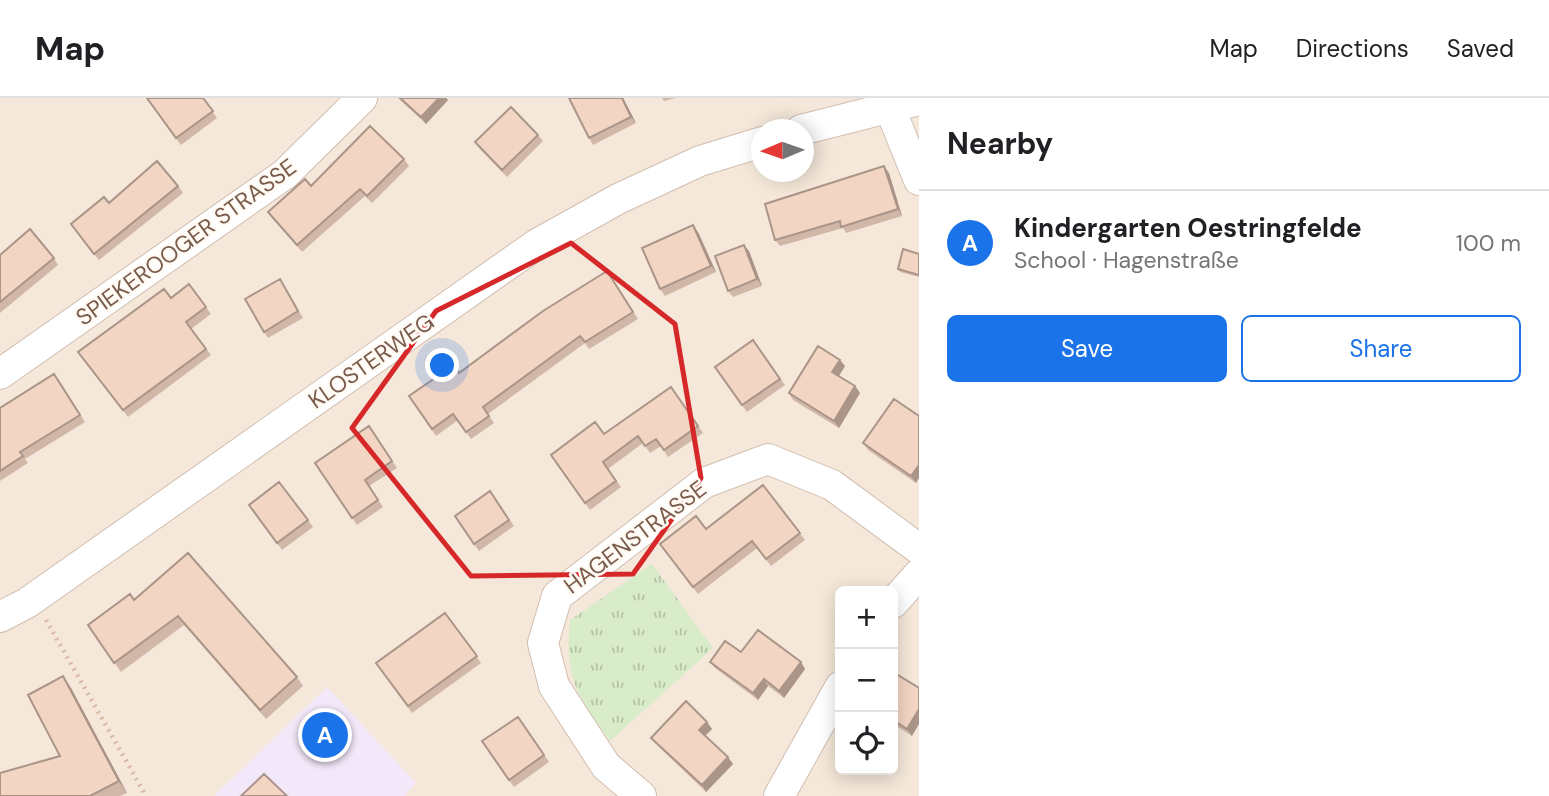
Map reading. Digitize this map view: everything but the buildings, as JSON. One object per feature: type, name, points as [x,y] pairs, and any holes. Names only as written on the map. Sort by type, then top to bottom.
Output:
[{"type":"street","name":"SPIEKEROOGER STRASSE","points":[[0,374],[285,174],[362,98]]},
{"type":"street","points":[[814,126],[919,100]]},
{"type":"street","points":[[889,106],[919,180]]},
{"type":"street","name":"KLOSTERWEG","points":[[0,617],[27,603],[537,244],[618,200],[700,161],[751,145]]},
{"type":"street","name":"HAGENSTRASSE","points":[[641,796],[606,766],[554,686],[543,643],[557,596],[704,483],[768,459],[832,485],[919,549]]},
{"type":"street","points":[[898,597],[919,574]]},
{"type":"street","points":[[779,796],[835,696]]},
{"type":"path","points":[[27,603],[51,624],[146,796]]},
{"type":"highlighted area","points":[[571,243],[675,324],[701,478],[633,574],[471,576],[352,428],[436,311]]},
{"type":"shaded area","points":[[0,98],[919,98],[919,796],[0,796]]},
{"type":"shaded area","points":[[327,687],[416,783],[404,796],[214,796]]},
{"type":"green space","points":[[652,564],[713,648],[610,741],[575,685],[569,657],[570,620]]},
{"type":"place","name":"Kindergarten Oestringfelde","points":[[325,735]]}]
